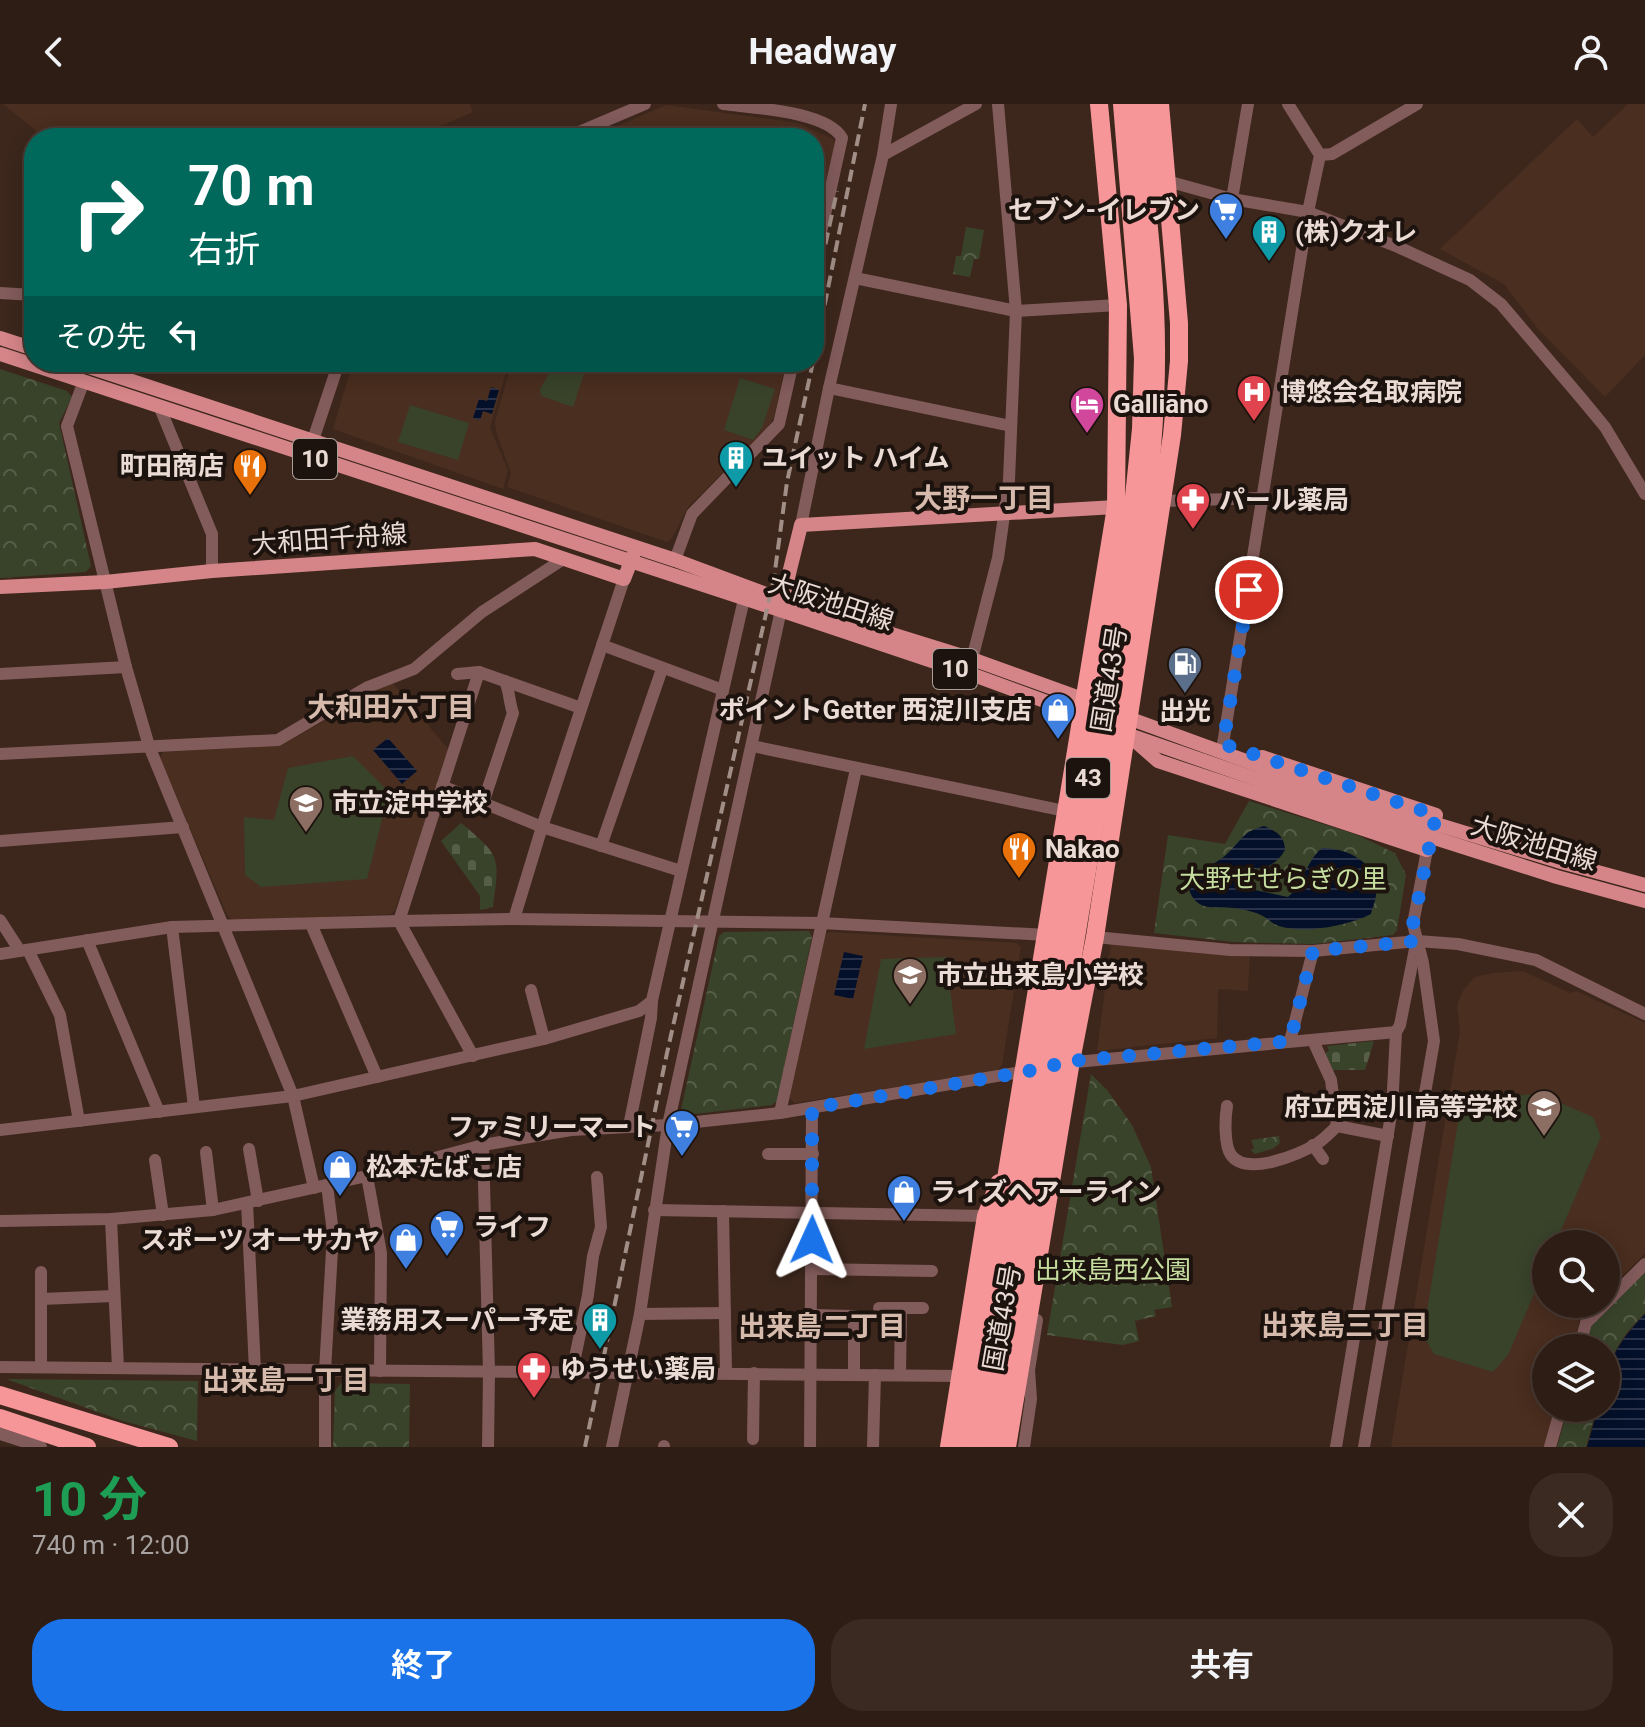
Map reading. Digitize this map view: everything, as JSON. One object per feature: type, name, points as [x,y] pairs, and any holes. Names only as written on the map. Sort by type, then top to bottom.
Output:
[{"type":"highway","name":"国道43号","points":[[962,1447],[1116,507],[1118,305],[1099,104]]},
{"type":"highway","points":[[1111,104],[1130,348],[1126,458],[1116,507]]},
{"type":"highway","name":"国道43号","points":[[977,1447],[1132,516],[1141,429],[1143,358],[1122,104]]},
{"type":"highway","name":"国道43号","points":[[992,1447],[1143,535],[1153,446],[1154,306],[1136,104]]},
{"type":"highway","points":[[1146,104],[1169,323],[1171,442]]},
{"type":"highway","name":"国道43号","points":[[1007,1447],[1071,1061],[1095,937],[1171,442],[1179,361],[1179,323],[1160,104]]},
{"type":"highway","points":[[949,1447],[986,1216],[1012,1149]]},
{"type":"highway","points":[[0,1395],[169,1447]]},
{"type":"highway","points":[[0,1418],[87,1447]]},
{"type":"main road","points":[[0,338],[24,346]]},
{"type":"main road","name":"大阪池田線","points":[[0,354],[24,362]]},
{"type":"main road","name":"大阪池田線","points":[[56,372],[744,599],[782,605],[972,659],[1128,727],[1557,877],[1645,901]]},
{"type":"main road","name":"大阪池田線","points":[[104,372],[675,560],[782,605],[1083,706]]},
{"type":"main road","points":[[782,605],[801,525],[1116,507]]},
{"type":"main road","points":[[624,579],[635,548]]},
{"type":"main road","name":"大和田千舟線","points":[[0,587],[105,582],[212,571],[535,549],[624,579]]},
{"type":"main road","points":[[1128,727],[1158,761],[1427,850],[1436,815],[1223,744],[1160,731]]},
{"type":"main road","name":"大阪池田線","points":[[1128,727],[1160,731],[1332,799],[1645,885]]},
{"type":"street","points":[[589,128],[645,104]]},
{"type":"street","points":[[723,104],[798,115],[839,133],[842,138],[824,219]]},
{"type":"street","points":[[801,525],[883,155],[891,104]]},
{"type":"street","points":[[883,155],[976,104]]},
{"type":"street","points":[[972,659],[1006,514],[1011,426],[1016,311],[998,104]]},
{"type":"street","points":[[1232,199],[1248,104]]},
{"type":"street","points":[[1223,744],[1308,212],[1320,155],[1288,104]]},
{"type":"street","points":[[1320,155],[1332,154],[1417,104]]},
{"type":"street","points":[[1167,181],[1232,199],[1308,212],[1398,247],[1470,280],[1501,304],[1605,427],[1645,494]]},
{"type":"street","points":[[855,278],[1016,311],[1118,305]]},
{"type":"street","points":[[0,293],[24,294]]},
{"type":"street","points":[[308,456],[336,372]]},
{"type":"street","points":[[675,560],[692,514],[779,424],[791,372]]},
{"type":"street","points":[[84,381],[67,426],[126,667],[149,746],[293,1096],[333,1233],[325,1371],[325,1447]]},
{"type":"street","points":[[829,388],[1011,426]]},
{"type":"street","points":[[160,408],[212,534],[212,571]]},
{"type":"street","points":[[1162,501],[1263,498]]},
{"type":"street","points":[[0,754],[278,740],[368,687],[414,669],[482,612],[565,558]]},
{"type":"street","points":[[514,919],[624,579]]},
{"type":"street","points":[[629,1126],[652,1001],[744,599]]},
{"type":"street","points":[[612,1447],[640,1314],[668,1125],[782,605]]},
{"type":"street","points":[[602,645],[723,690]]},
{"type":"street","points":[[0,674],[126,667]]},
{"type":"street","points":[[601,846],[662,669]]},
{"type":"street","points":[[457,674],[479,672],[581,708]]},
{"type":"street","points":[[473,1056],[399,921],[479,672]]},
{"type":"street","points":[[483,803],[513,713],[509,703],[511,695],[505,681]]},
{"type":"street","points":[[752,746],[1065,811]]},
{"type":"street","points":[[780,1113],[856,769]]},
{"type":"street","points":[[442,786],[542,827],[681,871]]},
{"type":"street","points":[[0,841],[183,827]]},
{"type":"street","points":[[1364,1447],[1434,1041],[1413,924],[1427,850]]},
{"type":"street","points":[[0,954],[172,927],[399,921],[514,919],[821,923],[1047,935]]},
{"type":"street","points":[[0,920],[24,951],[60,1015],[79,1121]]},
{"type":"street","points":[[311,924],[377,1077]]},
{"type":"street","points":[[172,927],[194,1107]]},
{"type":"street","points":[[1095,937],[1230,950],[1313,951],[1417,941],[1458,944],[1536,960],[1645,1014]]},
{"type":"street","points":[[87,940],[159,1112]]},
{"type":"street","points":[[1336,1447],[1392,1109],[1396,1032],[1417,941]]},
{"type":"street","points":[[1290,1041],[1313,951]]},
{"type":"street","points":[[531,990],[544,1039]]},
{"type":"street","points":[[0,1130],[293,1096],[544,1039],[639,1011],[652,1001]]},
{"type":"street","points":[[0,1221],[111,1219],[213,1210],[367,1176],[483,1145],[571,1130],[668,1125],[780,1113],[1024,1072],[1071,1061],[1255,1047],[1396,1032]]},
{"type":"street","points":[[1315,1045],[1331,1080],[1337,1126]]},
{"type":"street","points":[[1227,1106],[1228,1149],[1233,1158],[1242,1162],[1268,1165],[1313,1145],[1337,1126],[1388,1136]]},
{"type":"street","points":[[810,1447],[812,1108]]},
{"type":"street","points":[[1024,1447],[1031,1399],[1029,1370],[1060,1174],[1060,1134]]},
{"type":"street","points":[[483,1145],[488,1447]]},
{"type":"street","points":[[1313,1145],[1323,1159]]},
{"type":"street","points":[[249,1149],[255,1370]]},
{"type":"street","points":[[206,1152],[213,1210]]},
{"type":"street","points":[[768,1154],[813,1154]]},
{"type":"street","points":[[155,1160],[163,1215]]},
{"type":"street","points":[[367,1176],[381,1253],[380,1371]]},
{"type":"street","points":[[572,1372],[601,1227],[597,1177]]},
{"type":"street","points":[[654,1210],[986,1216]]},
{"type":"street","points":[[723,1211],[726,1372]]},
{"type":"street","points":[[111,1219],[118,1368]]},
{"type":"street","points":[[1620,1290],[1645,1264]]},
{"type":"street","points":[[812,1269],[932,1271]]},
{"type":"street","points":[[41,1272],[41,1367]]},
{"type":"street","points":[[41,1299],[114,1296]]},
{"type":"street","points":[[879,1308],[923,1308]]},
{"type":"street","points":[[900,1375],[901,1309]]},
{"type":"street","points":[[640,1314],[725,1313]]},
{"type":"street","points":[[813,1315],[854,1316],[854,1374]]},
{"type":"street","points":[[0,1367],[961,1376]]},
{"type":"street","points":[[753,1439],[754,1373]]},
{"type":"street","points":[[873,1447],[875,1375]]},
{"type":"street","points":[[1550,1447],[1557,1422]]},
{"type":"street","points":[[0,1434],[41,1447]]},
{"type":"shaded area","points":[[3,104],[470,104],[473,112],[436,128],[33,128]]},
{"type":"shaded area","points":[[1628,104],[1645,104],[1645,355],[1605,397],[1538,329],[1504,284],[1440,249],[1577,119],[1593,137]]},
{"type":"shaded area","points":[[666,105],[798,123],[809,128],[613,128]]},
{"type":"shaded area","points":[[824,135],[833,139],[836,145],[824,198]]},
{"type":"shaded area","points":[[350,372],[506,372],[490,428],[508,470],[503,489],[333,429]]},
{"type":"shaded area","points":[[509,372],[784,372],[774,417],[768,428],[688,507],[667,542],[507,487],[511,473],[495,421]]},
{"type":"shaded area","name":"市立淀中学校","points":[[390,680],[449,750],[395,910],[391,914],[234,921],[227,915],[160,758],[163,752],[282,745],[371,694],[370,689]]},
{"type":"shaded area","name":"市立出来島小学校","points":[[829,932],[1016,943],[1021,947],[1002,1065],[996,1071],[795,1103],[788,1097],[824,937]]},
{"type":"shaded area","points":[[1111,943],[1250,952],[1248,991],[1218,989],[1217,1038],[1097,1051]]},
{"type":"shaded area","name":"府立西淀川高等学校","points":[[1523,971],[1645,1023],[1645,1253],[1620,1278],[1620,1230],[1532,1230],[1532,1318],[1581,1318],[1576,1334],[1532,1334],[1532,1422],[1551,1422],[1544,1447],[1391,1447],[1460,1031],[1457,1004],[1464,989],[1475,977]]},
{"type":"green space","points":[[966,227],[984,230],[979,259],[974,259],[970,277],[953,274],[956,256],[961,256]]},
{"type":"green space","points":[[0,369],[67,391],[72,397],[59,423],[91,566],[86,572],[0,578]]},
{"type":"green space","points":[[550,372],[585,372],[573,407],[541,396],[540,389]]},
{"type":"green space","points":[[740,378],[775,389],[762,428],[753,440],[724,430]]},
{"type":"green space","points":[[410,405],[469,423],[458,460],[398,442]]},
{"type":"green space","points":[[353,756],[389,792],[367,879],[261,887],[245,875],[244,817],[274,820],[288,768]]},
{"type":"green space","name":"大野せせらぎの里","points":[[1249,801],[1355,834],[1395,853],[1406,875],[1397,930],[1393,935],[1314,944],[1234,942],[1154,933],[1168,835],[1225,844]]},
{"type":"green space","points":[[461,823],[484,843],[495,859],[497,877],[493,907],[480,910],[480,896],[441,841]]},
{"type":"green space","points":[[809,931],[812,937],[777,1101],[772,1105],[686,1115],[681,1110],[719,936],[724,932]]},
{"type":"green space","points":[[946,957],[956,1034],[864,1049],[881,959]]},
{"type":"green space","points":[[1374,1041],[1365,1070],[1333,1070],[1325,1053],[1329,1051],[1327,1046]]},
{"type":"green space","name":"出来島西公園","points":[[1091,1074],[1108,1091],[1132,1125],[1151,1167],[1172,1307],[1154,1310],[1156,1316],[1135,1321],[1139,1341],[1123,1345],[1047,1335]]},
{"type":"green space","points":[[1540,1094],[1593,1117],[1601,1137],[1561,1230],[1532,1230],[1532,1299],[1508,1355],[1493,1372],[1434,1354],[1423,1335],[1462,1098]]},
{"type":"green space","points":[[1279,1136],[1280,1143],[1274,1148],[1255,1154],[1251,1150],[1254,1148],[1251,1140]]},
{"type":"green space","points":[[1645,1271],[1645,1313],[1620,1344],[1620,1334],[1589,1334],[1591,1326],[1599,1318],[1620,1318],[1620,1296]]},
{"type":"green space","points":[[6,1379],[198,1381],[197,1441],[123,1421]]},
{"type":"green space","points":[[341,1383],[410,1384],[409,1447],[333,1447],[335,1391]]},
{"type":"green space","points":[[1564,1422],[1593,1422],[1586,1447],[1557,1447]]},
{"type":"water","points":[[491,387],[499,390],[492,414],[483,411],[480,420],[473,418],[479,399],[487,401]]},
{"type":"water","points":[[388,738],[417,771],[402,784],[373,750]]},
{"type":"water","points":[[1264,826],[1279,835],[1285,850],[1268,866],[1245,867],[1238,875],[1239,880],[1250,884],[1255,890],[1288,897],[1322,848],[1342,851],[1360,859],[1372,874],[1376,894],[1371,914],[1338,925],[1301,929],[1279,926],[1251,911],[1208,907],[1196,902],[1188,886],[1193,879],[1223,858],[1247,833]]},
{"type":"water","points":[[844,952],[863,956],[853,999],[834,995]]},
{"type":"water","points":[[1645,1314],[1645,1447],[1587,1447],[1594,1422],[1620,1422],[1620,1345]]},
{"type":"railway","points":[[824,308],[865,104]]},
{"type":"railway","points":[[824,251],[837,191]]},
{"type":"railway","points":[[585,1447],[667,1053],[774,578],[787,482],[811,372]]},
{"type":"place","name":"セブン-イレブン","points":[[1226,241]]},
{"type":"place","name":"(株)クオレ","points":[[1269,263]]},
{"type":"place","name":"博悠会名取病院","points":[[1254,423]]},
{"type":"place","name":"Galliāno","points":[[1087,435]]},
{"type":"place","name":"ユイット ハイム","points":[[736,489]]},
{"type":"place","name":"町田商店","points":[[250,497]]},
{"type":"place","name":"パール薬局","points":[[1193,531]]},
{"type":"place","name":"出光","points":[[1185,695]]},
{"type":"place","name":"ポイントGetter 西淀川支店","points":[[1058,741]]},
{"type":"place","name":"市立淀中学校","points":[[306,834]]},
{"type":"place","name":"Nakao","points":[[1019,880]]},
{"type":"place","name":"市立出来島小学校","points":[[910,1006]]},
{"type":"place","name":"府立西淀川高等学校","points":[[1544,1138]]},
{"type":"place","name":"ファミリーマート","points":[[682,1158]]},
{"type":"place","name":"松本たばこ店","points":[[340,1198]]},
{"type":"place","name":"ライズヘアーライン","points":[[904,1223]]},
{"type":"place","name":"ライフ","points":[[447,1258]]},
{"type":"place","name":"スポーツ オーサカヤ","points":[[406,1271]]},
{"type":"place","name":"業務用スーパー予定","points":[[600,1351]]},
{"type":"place","name":"ゆうせい薬局","points":[[534,1400]]},
{"type":"district","name":"大野一丁目","points":[[984,498]]},
{"type":"district","name":"大和田六丁目","points":[[391,707]]},
{"type":"district","name":"出来島三丁目","points":[[1345,1325]]},
{"type":"district","name":"出来島二丁目","points":[[822,1326]]},
{"type":"district","name":"出来島一丁目","points":[[286,1380]]},
{"type":"route","points":[[812,1240],[812,1108],[1024,1072],[1071,1061],[1290,1041],[1313,951],[1417,941],[1413,924],[1436,815],[1223,744],[1249,590]]}]
